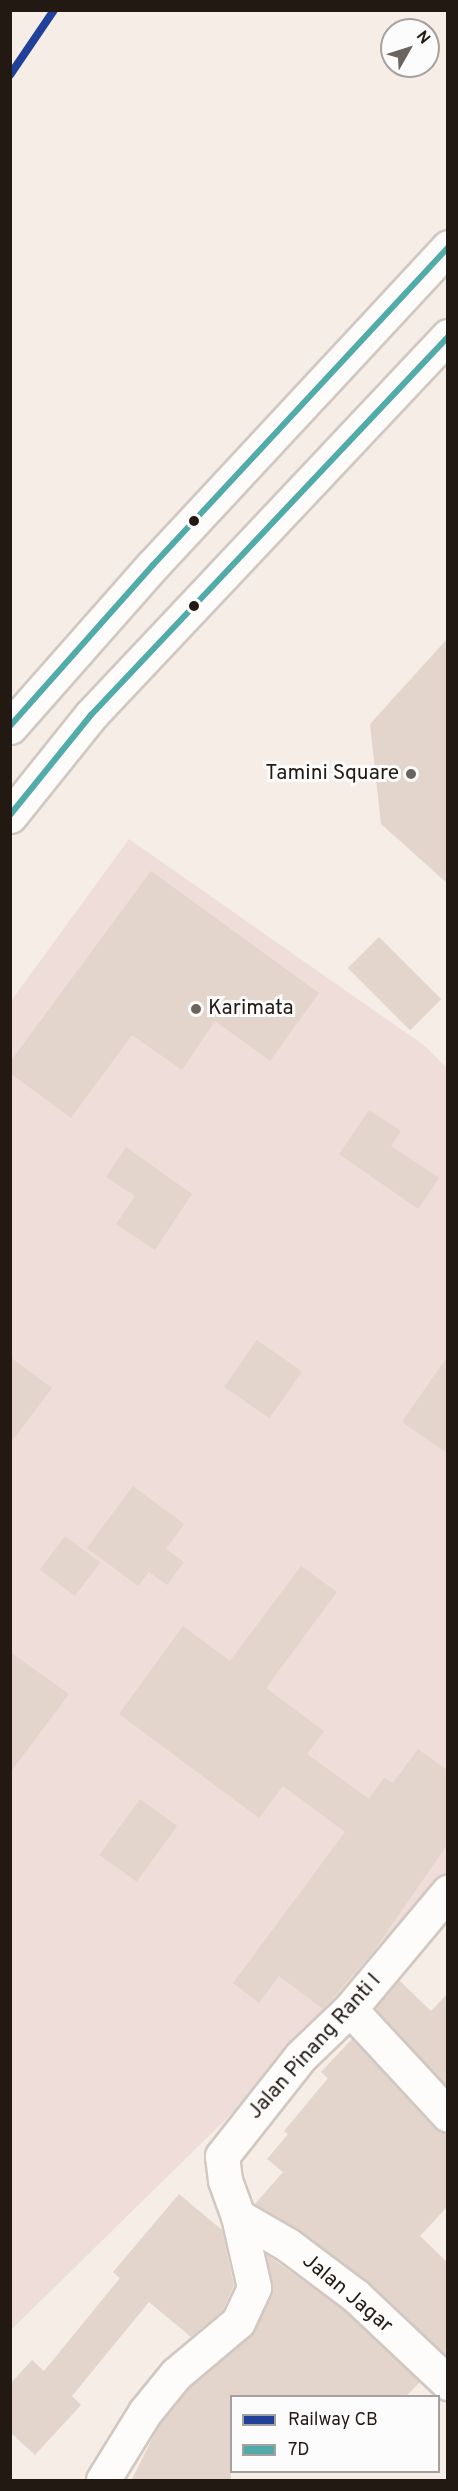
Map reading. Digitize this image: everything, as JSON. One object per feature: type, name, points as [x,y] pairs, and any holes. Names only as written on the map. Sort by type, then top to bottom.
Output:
[{"type":"main road","points":[[10,727],[153,565],[447,247]]},
{"type":"main road","points":[[10,816],[91,715],[447,336]]},
{"type":"main road","name":"Jalan Pinang Ranti I","points":[[103,2481],[145,2412],[176,2374],[238,2322],[254,2287],[238,2216],[225,2181],[222,2156],[301,2056],[350,2009],[447,1892]]},
{"type":"main road","points":[[350,2009],[447,2115]]},
{"type":"main road","name":"Jalan Jagar","points":[[238,2216],[288,2245],[356,2296],[447,2383]]},
{"type":"shaded area","points":[[129,839],[425,1046],[447,1068],[447,1875],[376,1972],[11,2330],[11,1001]]},
{"type":"building","name":"Tamini Square","points":[[447,639],[447,883],[381,824],[370,724]]},
{"type":"building","points":[[151,871],[319,993],[270,1061],[215,1021],[182,1070],[132,1035],[71,1118],[10,1073],[10,1062]]},
{"type":"building","points":[[379,937],[441,999],[410,1030],[348,968]]},
{"type":"building","points":[[369,1110],[401,1131],[391,1146],[439,1178],[418,1209],[339,1154]]},
{"type":"building","points":[[126,1147],[192,1194],[155,1250],[116,1224],[135,1196],[106,1177]]},
{"type":"building","points":[[257,1340],[302,1372],[269,1418],[224,1387]]},
{"type":"building","points":[[10,1357],[52,1388],[10,1444]]},
{"type":"building","points":[[447,1357],[447,1453],[402,1422]]},
{"type":"building","points":[[133,1486],[184,1524],[166,1549],[184,1562],[167,1585],[149,1572],[138,1586],[87,1548]]},
{"type":"building","points":[[65,1536],[100,1562],[75,1596],[40,1570]]},
{"type":"building","points":[[301,1566],[337,1592],[266,1688],[324,1731],[307,1754],[369,1799],[384,1778],[393,1783],[418,1749],[447,1770],[447,1845],[373,1952],[323,2009],[279,1976],[259,2003],[233,1983],[345,1832],[283,1786],[259,1818],[119,1714],[183,1626],[230,1661]]},
{"type":"building","points":[[10,1652],[69,1694],[10,1773]]},
{"type":"building","points":[[140,1799],[177,1826],[137,1882],[99,1855]]},
{"type":"building","points":[[399,1980],[431,2011],[447,1994],[447,2087],[375,2008]]},
{"type":"building","points":[[352,2039],[434,2128],[447,2133],[447,2207],[420,2236],[447,2262],[446,2355],[367,2281],[299,2230],[255,2204],[283,2172],[267,2159],[288,2134],[284,2131],[328,2078],[321,2072]]},
{"type":"building","points":[[179,2194],[222,2230],[234,2285],[223,2310],[191,2337],[149,2302],[72,2396],[81,2405],[35,2455],[10,2432],[10,2384],[32,2360],[44,2371],[120,2278],[113,2272]]},
{"type":"building","points":[[266,2254],[344,2310],[420,2382],[407,2395],[230,2395],[231,2481],[131,2481],[160,2423],[189,2387],[255,2330],[271,2294]]},
{"type":"rail line","name":"CB","points":[[10,75],[54,10]]},
{"type":"transit line","name":"7D","points":[[10,726],[153,565],[448,248]]},
{"type":"transit line","name":"7D","points":[[10,815],[91,715],[448,337]]},
{"type":"place","name":"Tamini Square","points":[[411,774]]},
{"type":"place","name":"Karimata","points":[[196,1009]]}]
